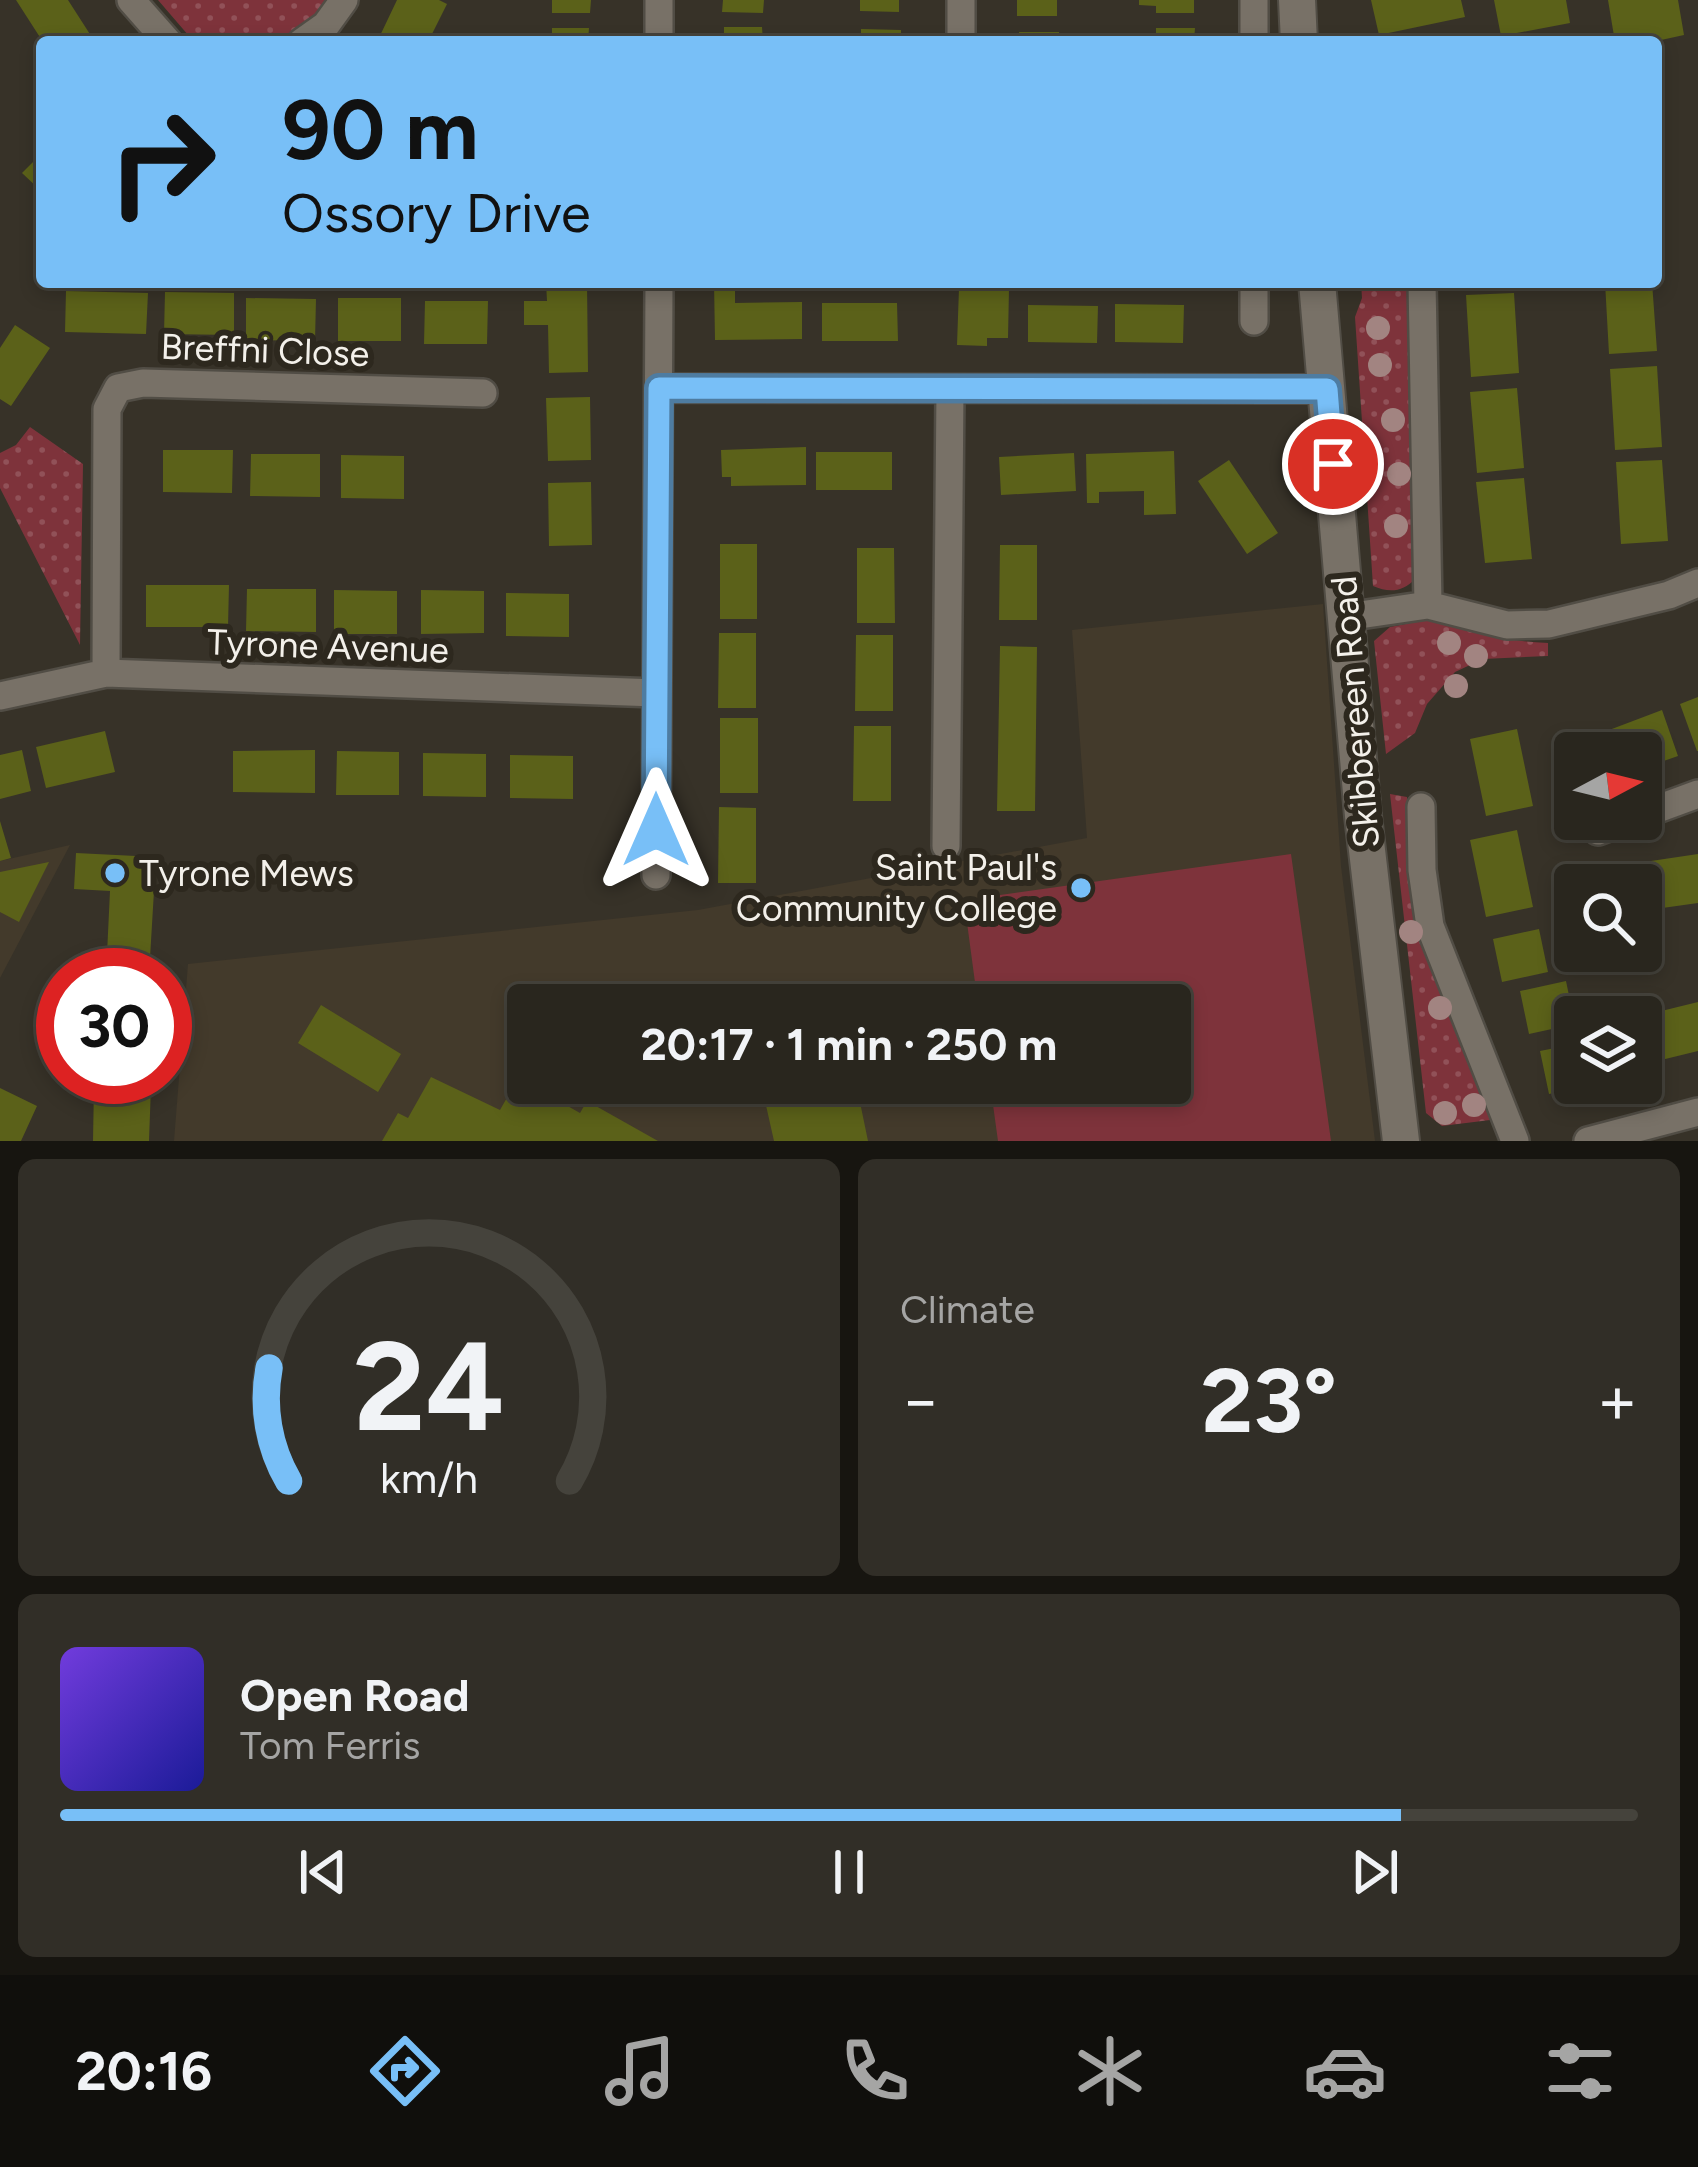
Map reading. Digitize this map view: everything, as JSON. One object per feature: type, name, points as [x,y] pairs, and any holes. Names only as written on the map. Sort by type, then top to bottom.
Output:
[{"type":"street","points":[[131,0],[163,36]]},
{"type":"street","points":[[310,36],[326,25],[344,0]]},
{"type":"street","points":[[659,0],[659,36]]},
{"type":"street","points":[[961,0],[961,36]]},
{"type":"street","points":[[1254,0],[1254,36]]},
{"type":"street","points":[[1297,0],[1299,36]]},
{"type":"street","points":[[656,875],[659,288]]},
{"type":"street","points":[[1254,288],[1254,321]]},
{"type":"street","name":"Skibbereen Road","points":[[1318,288],[1377,959],[1400,1141]]},
{"type":"street","points":[[1422,288],[1428,605]]},
{"type":"street","name":"Breffni Close","points":[[106,673],[107,409],[118,388],[143,383],[483,393]]},
{"type":"street","points":[[659,388],[1327,389]]},
{"type":"street","points":[[946,845],[950,390]]},
{"type":"street","points":[[1346,617],[1428,605],[1507,625],[1550,624],[1670,595],[1698,583]]},
{"type":"street","name":"Tyrone Avenue","points":[[0,696],[106,673],[656,693]]},
{"type":"street","points":[[1662,807],[1698,794]]},
{"type":"street","points":[[1421,807],[1422,870],[1430,926],[1515,1141]]},
{"type":"street","points":[[1588,1141],[1698,1112]]},
{"type":"shaded area","points":[[158,0],[331,0],[321,18],[290,36],[189,36]]},
{"type":"shaded area","points":[[1361,288],[1408,288],[1415,376],[1415,579],[1396,590],[1373,586],[1355,317]]},
{"type":"shaded area","points":[[30,427],[83,464],[80,645],[0,488],[0,453],[16,445]]},
{"type":"shaded area","name":"Saint Paul's Community College","points":[[1323,604],[1341,866],[1375,1141],[174,1141],[177,1104],[192,1104],[192,964],[698,910],[1087,838],[1072,630]]},
{"type":"shaded area","points":[[1436,618],[1491,636],[1548,643],[1548,656],[1483,659],[1455,672],[1427,704],[1415,733],[1386,754],[1374,641],[1390,627]]},
{"type":"shaded area","points":[[1390,794],[1407,797],[1414,913],[1435,976],[1477,1071],[1490,1120],[1442,1126],[1426,1113]]},
{"type":"shaded area","points":[[70,845],[0,978],[0,861]]},
{"type":"shaded area","points":[[1291,854],[1331,1141],[998,1141],[993,1104],[1191,1104],[1191,984],[975,984],[964,900]]},
{"type":"building","points":[[16,0],[68,0],[91,36],[39,36]]},
{"type":"building","points":[[397,0],[447,4],[431,36],[380,36]]},
{"type":"building","points":[[552,0],[591,0],[590,13],[552,13]]},
{"type":"building","points":[[723,0],[764,0],[763,13],[722,12]]},
{"type":"building","points":[[860,0],[899,0],[899,12],[860,11]]},
{"type":"building","points":[[1017,0],[1057,0],[1057,16],[1017,16]]},
{"type":"building","points":[[1139,0],[1194,0],[1194,13],[1156,13],[1156,6],[1139,5]]},
{"type":"building","points":[[1371,0],[1461,0],[1465,17],[1379,35]]},
{"type":"building","points":[[1494,0],[1566,0],[1570,23],[1501,36]]},
{"type":"building","points":[[1608,0],[1678,0],[1684,35],[1662,40],[1662,36],[1614,36]]},
{"type":"building","points":[[724,27],[762,27],[763,36],[724,36]]},
{"type":"building","points":[[552,28],[589,28],[588,36],[552,36]]},
{"type":"building","points":[[1156,28],[1195,28],[1194,36],[1156,36]]},
{"type":"building","points":[[861,29],[901,30],[901,36],[861,36]]},
{"type":"building","points":[[1019,32],[1059,32],[1059,36],[1019,36]]},
{"type":"building","points":[[36,159],[36,186],[22,173]]},
{"type":"building","points":[[546,288],[587,288],[588,372],[549,373],[548,325],[524,325],[524,301],[547,301]]},
{"type":"building","points":[[714,288],[735,288],[735,303],[802,302],[802,339],[715,340]]},
{"type":"building","points":[[959,288],[1009,289],[1008,338],[987,338],[987,346],[957,345]]},
{"type":"building","points":[[1605,288],[1652,288],[1657,351],[1609,354]]},
{"type":"building","points":[[66,291],[148,293],[146,334],[65,332]]},
{"type":"building","points":[[165,292],[234,293],[234,335],[164,334]]},
{"type":"building","points":[[1514,293],[1519,373],[1471,377],[1466,295]]},
{"type":"building","points":[[246,298],[316,299],[315,341],[246,340]]},
{"type":"building","points":[[338,298],[401,298],[401,341],[338,341]]},
{"type":"building","points":[[425,301],[488,301],[487,344],[424,344]]},
{"type":"building","points":[[822,303],[897,303],[898,341],[822,341]]},
{"type":"building","points":[[1115,304],[1184,305],[1183,343],[1115,342]]},
{"type":"building","points":[[1028,305],[1098,306],[1097,343],[1028,342]]},
{"type":"building","points":[[15,325],[50,348],[11,406],[0,399],[0,348]]},
{"type":"building","points":[[1657,366],[1662,447],[1615,450],[1610,369]]},
{"type":"building","points":[[1517,388],[1524,468],[1477,473],[1470,392]]},
{"type":"building","points":[[590,397],[591,460],[548,461],[546,398]]},
{"type":"building","points":[[806,447],[806,485],[731,486],[731,477],[722,477],[721,450]]},
{"type":"building","points":[[163,450],[233,450],[232,493],[163,492]]},
{"type":"building","points":[[1174,451],[1176,514],[1144,515],[1144,491],[1099,492],[1099,503],[1087,503],[1086,454]]},
{"type":"building","points":[[816,452],[892,452],[892,490],[816,490]]},
{"type":"building","points":[[1074,453],[1076,491],[1001,495],[999,457]]},
{"type":"building","points":[[251,454],[320,454],[320,497],[250,496]]},
{"type":"building","points":[[341,455],[404,456],[404,499],[341,498]]},
{"type":"building","points":[[1229,460],[1278,533],[1247,554],[1198,481]]},
{"type":"building","points":[[1662,460],[1668,541],[1621,544],[1616,462]]},
{"type":"building","points":[[1524,478],[1532,559],[1485,563],[1476,482]]},
{"type":"building","points":[[591,482],[592,545],[549,546],[548,483]]},
{"type":"building","points":[[720,544],[757,544],[757,619],[720,619]]},
{"type":"building","points":[[1000,545],[1037,545],[1037,620],[999,620]]},
{"type":"building","points":[[857,548],[894,548],[895,623],[857,623]]},
{"type":"building","points":[[146,585],[229,585],[228,627],[146,627]]},
{"type":"building","points":[[247,589],[316,589],[316,632],[246,631]]},
{"type":"building","points":[[334,590],[397,591],[397,634],[334,634]]},
{"type":"building","points":[[421,590],[484,591],[484,633],[421,634]]},
{"type":"building","points":[[506,593],[569,594],[569,637],[506,636]]},
{"type":"building","points":[[719,633],[756,633],[756,708],[718,708]]},
{"type":"building","points":[[856,635],[893,635],[893,711],[855,711]]},
{"type":"building","points":[[1000,646],[1037,647],[1035,811],[997,811]]},
{"type":"building","points":[[1698,697],[1698,751],[1697,751],[1680,704]]},
{"type":"building","points":[[1662,710],[1678,756],[1662,762],[1662,732],[1604,732]]},
{"type":"building","points":[[720,718],[758,718],[758,793],[720,793]]},
{"type":"building","points":[[854,726],[891,726],[891,801],[853,801]]},
{"type":"building","points":[[1517,729],[1533,806],[1486,816],[1470,739]]},
{"type":"building","points":[[105,731],[115,772],[46,788],[36,747]]},
{"type":"building","points":[[22,750],[31,791],[0,799],[0,755]]},
{"type":"building","points":[[315,750],[315,793],[233,792],[233,751]]},
{"type":"building","points":[[337,751],[399,752],[399,795],[336,795]]},
{"type":"building","points":[[423,753],[486,754],[486,797],[423,796]]},
{"type":"building","points":[[510,755],[573,756],[573,799],[510,798]]},
{"type":"building","points":[[719,807],[756,808],[756,883],[718,883]]},
{"type":"building","points":[[0,821],[11,858],[0,861]]},
{"type":"building","points":[[1517,830],[1533,907],[1486,917],[1470,840]]},
{"type":"building","points":[[76,853],[156,857],[151,948],[107,948],[110,891],[74,889]]},
{"type":"building","points":[[1698,854],[1698,903],[1662,908],[1662,864],[1631,864]]},
{"type":"building","points":[[49,862],[19,922],[0,912],[0,872]]},
{"type":"building","points":[[1539,929],[1548,972],[1502,982],[1493,939]]},
{"type":"building","points":[[1566,981],[1569,996],[1554,996],[1554,1029],[1529,1034],[1520,991]]},
{"type":"building","points":[[1698,1002],[1698,1051],[1662,1060],[1662,1011]]},
{"type":"building","points":[[321,1005],[401,1054],[378,1092],[298,1043]]},
{"type":"building","points":[[1554,1048],[1554,1093],[1549,1094],[1540,1051]]},
{"type":"building","points":[[431,1077],[500,1110],[507,1098],[507,1104],[564,1104],[580,1113],[585,1104],[592,1104],[658,1141],[382,1141],[398,1113],[408,1118]]},
{"type":"building","points":[[0,1088],[37,1106],[21,1141],[0,1141]]},
{"type":"building","points":[[94,1104],[150,1104],[149,1141],[93,1141]]},
{"type":"building","points":[[766,1104],[860,1104],[868,1141],[774,1141]]},
{"type":"place","name":"Tyrone Mews","points":[[115,873]]},
{"type":"place","name":"Saint Paul's Community College","points":[[1081,888]]},
{"type":"route","points":[[656,830],[659,388],[1327,389],[1333,464]]}]
